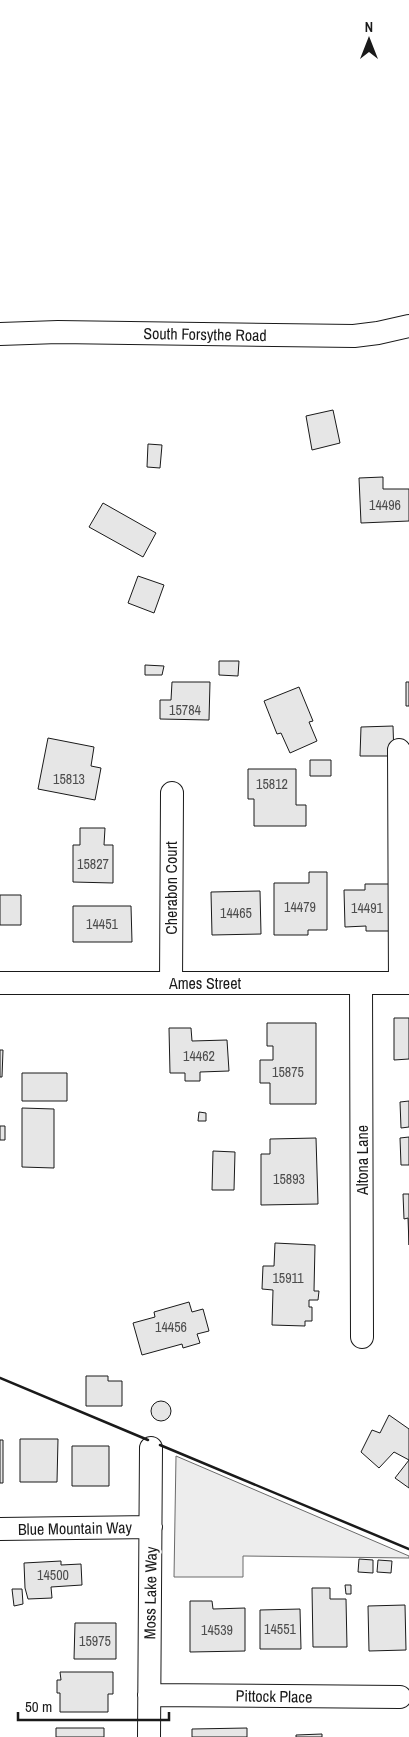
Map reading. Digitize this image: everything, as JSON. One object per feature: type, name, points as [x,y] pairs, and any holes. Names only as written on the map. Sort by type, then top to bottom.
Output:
[{"type":"street","name":"South Forsythe Road","points":[[0,334],[58,332],[354,336],[391,331],[409,326]]},
{"type":"street","points":[[399,750],[404,983]]},
{"type":"street","name":"Cherabon Court","points":[[171,983],[172,793]]},
{"type":"street","name":"Ames Street","points":[[0,984],[404,983]]},
{"type":"street","name":"Altona Lane","points":[[361,984],[362,1337]]},
{"type":"street","name":"Moss Lake Way","points":[[148,1737],[151,1448]]},
{"type":"street","name":"Blue Mountain Way","points":[[0,1529],[151,1527]]},
{"type":"street","name":"Pittock Place","points":[[149,1695],[400,1697]]},
{"type":"shaded area","points":[[176,1456],[409,1556],[409,1558],[243,1556],[243,1577],[174,1577]]},
{"type":"building","points":[[333,410],[340,443],[312,450],[306,416]]},
{"type":"building","points":[[148,444],[162,445],[160,468],[147,467]]},
{"type":"building","points":[[383,477],[383,489],[409,489],[409,521],[361,523],[359,478]]},
{"type":"building","points":[[103,503],[156,533],[143,557],[89,527]]},
{"type":"building","points":[[138,576],[164,585],[154,613],[128,603]]},
{"type":"building","points":[[219,661],[239,661],[238,676],[219,675]]},
{"type":"building","points":[[145,665],[164,666],[162,675],[145,675]]},
{"type":"building","points":[[172,682],[210,682],[209,720],[160,719],[160,700],[171,700]]},
{"type":"building","points":[[406,682],[409,682],[409,706],[406,706]]},
{"type":"building","points":[[299,687],[313,721],[309,722],[317,741],[290,753],[281,733],[277,734],[264,701]]},
{"type":"building","points":[[393,726],[394,756],[360,756],[361,727]]},
{"type":"building","points":[[48,738],[94,747],[91,766],[101,768],[95,800],[38,789]]},
{"type":"building","points":[[310,760],[331,760],[331,776],[310,776]]},
{"type":"building","points":[[248,769],[296,769],[296,805],[306,805],[306,826],[254,826],[254,799],[248,799]]},
{"type":"building","points":[[80,828],[105,828],[104,845],[113,845],[113,883],[73,882],[73,845],[80,845]]},
{"type":"building","points":[[309,872],[327,872],[327,930],[308,930],[308,935],[274,935],[274,883],[309,883]]},
{"type":"building","points":[[365,884],[389,884],[390,931],[366,931],[366,926],[345,927],[344,890],[365,890]]},
{"type":"building","points":[[260,891],[261,934],[212,935],[211,892]]},
{"type":"building","points":[[0,895],[21,895],[21,925],[0,925]]},
{"type":"building","points":[[73,906],[131,906],[132,942],[73,942]]},
{"type":"building","points":[[394,1018],[409,1018],[409,1059],[394,1060]]},
{"type":"building","points":[[267,1023],[316,1023],[316,1104],[270,1104],[270,1083],[260,1083],[260,1060],[273,1060],[273,1046],[267,1046]]},
{"type":"building","points":[[169,1028],[191,1028],[192,1041],[227,1040],[229,1071],[200,1072],[200,1081],[185,1081],[185,1073],[170,1073]]},
{"type":"building","points":[[0,1050],[3,1050],[2,1077],[0,1077]]},
{"type":"building","points":[[22,1073],[67,1073],[67,1101],[22,1101]]},
{"type":"building","points":[[409,1101],[409,1127],[401,1128],[400,1102]]},
{"type":"building","points":[[22,1108],[54,1109],[54,1168],[22,1167]]},
{"type":"building","points":[[199,1112],[206,1113],[206,1121],[198,1121]]},
{"type":"building","points":[[0,1126],[5,1126],[5,1140],[0,1140]]},
{"type":"building","points":[[409,1137],[409,1165],[401,1165],[400,1138]]},
{"type":"building","points":[[316,1138],[318,1204],[261,1205],[261,1154],[270,1154],[270,1139]]},
{"type":"building","points":[[213,1151],[235,1152],[234,1190],[212,1190]]},
{"type":"building","points":[[403,1194],[409,1194],[409,1245],[408,1218],[404,1219]]},
{"type":"building","points":[[275,1243],[315,1245],[314,1291],[319,1291],[318,1300],[309,1300],[309,1307],[312,1307],[312,1321],[305,1321],[305,1326],[272,1325],[273,1290],[262,1289],[263,1266],[274,1266]]},
{"type":"building","points":[[189,1302],[192,1312],[203,1309],[209,1331],[197,1334],[200,1343],[183,1348],[182,1344],[142,1355],[133,1323],[155,1317],[154,1312]]},
{"type":"building","points":[[86,1376],[108,1376],[108,1381],[122,1381],[122,1406],[86,1406]]},
{"type":"building","points":[[161,1401],[168,1404],[171,1411],[168,1418],[161,1421],[154,1418],[151,1411],[154,1404]]},
{"type":"building","points":[[389,1415],[409,1429],[409,1460],[394,1452],[379,1468],[361,1452],[372,1430],[380,1433]]},
{"type":"building","points":[[20,1439],[58,1439],[57,1482],[20,1482]]},
{"type":"building","points":[[0,1440],[3,1440],[3,1483],[0,1483]]},
{"type":"building","points":[[72,1446],[109,1446],[109,1486],[72,1486]]},
{"type":"building","points":[[409,1460],[409,1488],[395,1478]]},
{"type":"building","points":[[359,1559],[373,1560],[373,1573],[358,1572]]},
{"type":"building","points":[[378,1560],[392,1561],[391,1573],[377,1572]]},
{"type":"building","points":[[61,1561],[61,1565],[81,1564],[82,1585],[51,1587],[52,1598],[28,1599],[25,1588],[24,1563]]},
{"type":"building","points":[[345,1585],[351,1585],[351,1594],[346,1594]]},
{"type":"building","points":[[312,1588],[330,1588],[330,1599],[346,1599],[347,1647],[313,1647]]},
{"type":"building","points":[[12,1589],[22,1589],[23,1604],[14,1606]]},
{"type":"building","points":[[190,1601],[212,1601],[213,1609],[245,1608],[245,1651],[190,1652]]},
{"type":"building","points":[[405,1605],[406,1650],[369,1651],[368,1606]]},
{"type":"building","points":[[300,1609],[301,1649],[260,1649],[260,1610]]},
{"type":"building","points":[[75,1623],[116,1623],[116,1659],[74,1659]]},
{"type":"building","points":[[60,1672],[113,1672],[113,1694],[108,1694],[108,1712],[60,1712],[60,1693],[57,1693],[57,1680],[61,1680]]},
{"type":"building","points":[[56,1728],[104,1728],[104,1737],[56,1737]]},
{"type":"building","points":[[247,1728],[247,1737],[192,1737],[192,1729]]},
{"type":"building","points":[[322,1734],[322,1737],[296,1737],[296,1735]]},
{"type":"wall","points":[[0,1378],[148,1440]]},
{"type":"wall","points":[[160,1445],[409,1549]]}]
